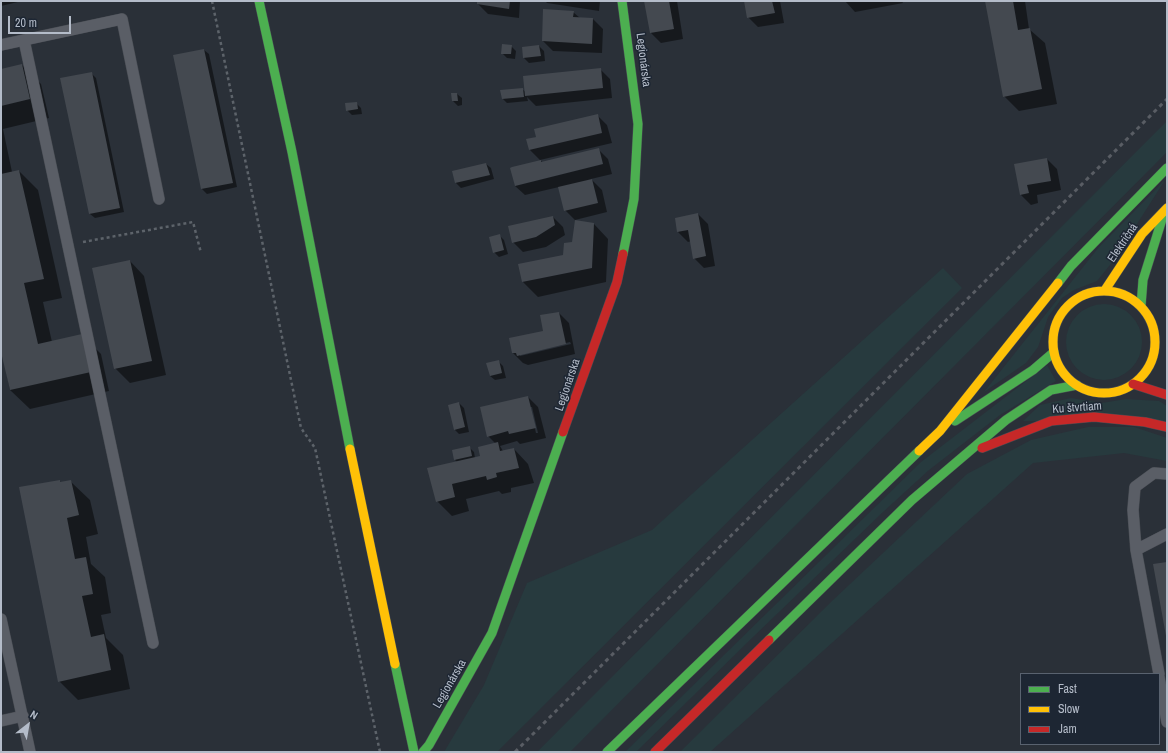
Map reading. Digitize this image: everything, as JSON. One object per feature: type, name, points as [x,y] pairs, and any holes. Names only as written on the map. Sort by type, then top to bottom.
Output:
[{"type":"main road","points":[[259,1],[292,152],[348,440],[414,752]]},
{"type":"main road","name":"Legionárska","points":[[423,752],[429,745],[492,634],[617,282],[634,199],[638,124],[622,1]]},
{"type":"main road","points":[[607,752],[940,431],[1071,266],[1167,168]]},
{"type":"main road","name":"Električná","points":[[1106,290],[1142,234],[1166,210]]},
{"type":"main road","name":"Električná","points":[[1141,306],[1144,280],[1166,210]]},
{"type":"main road","points":[[1106,290],[1125,295],[1141,306],[1150,317],[1156,344],[1152,360],[1145,374],[1133,384],[1118,391],[1104,393],[1090,391],[1077,385],[1066,376],[1058,365],[1054,352],[1053,336],[1057,322],[1065,309],[1076,299],[1090,292],[1106,290]]},
{"type":"main road","points":[[1156,344],[1164,356]]},
{"type":"main road","points":[[940,431],[1032,370],[1054,352]]},
{"type":"main road","points":[[1133,384],[1167,395]]},
{"type":"main road","points":[[655,752],[912,500],[1006,420],[1051,390],[1077,385]]},
{"type":"main road","name":"Ku štvrtiam","points":[[969,453],[1051,421],[1094,417],[1145,422],[1167,427]]},
{"type":"lane","points":[[1,45],[122,19],[159,199]]},
{"type":"lane","points":[[24,40],[153,643]]},
{"type":"lane","points":[[1159,673],[1136,550],[1133,510],[1136,487],[1154,473],[1167,474]]},
{"type":"lane","points":[[1136,550],[1167,534]]},
{"type":"lane","points":[[1,619],[30,752]]},
{"type":"lane","points":[[1160,681],[1167,722]]},
{"type":"lane","points":[[1,721],[23,716]]},
{"type":"path","points":[[212,1],[301,428],[315,448],[380,752]]},
{"type":"path","points":[[69,245],[193,222],[201,253]]},
{"type":"green space","points":[[1167,121],[1167,152],[570,752],[537,752]]},
{"type":"green space","points":[[1165,180],[1114,260],[1097,281],[1074,290],[1062,298],[1048,317],[1038,347],[1026,363],[984,392],[1099,247]]},
{"type":"green space","points":[[943,268],[962,288],[497,752],[444,752],[484,685],[527,583],[652,530]]},
{"type":"green space","points":[[1104,304],[1118,307],[1131,315],[1139,328],[1142,342],[1139,356],[1131,369],[1118,377],[1104,380],[1090,377],[1077,369],[1069,356],[1066,342],[1069,328],[1077,315],[1090,307]]},
{"type":"green space","points":[[1047,365],[1056,381],[1000,415],[929,470],[753,637],[636,752],[625,752],[921,462]]},
{"type":"green space","points":[[1071,398],[1102,403],[1126,399],[1159,401],[1167,406],[1167,421],[1023,421],[1040,405]]},
{"type":"green space","points":[[1088,427],[1134,427],[1167,438],[1167,461],[1124,453],[1033,463],[710,752],[680,752],[832,601],[967,474],[1031,440]]},
{"type":"building","points":[[477,1],[510,1],[509,9],[477,4]]},
{"type":"building","points":[[644,1],[669,1],[674,29],[650,33]]},
{"type":"building","points":[[744,1],[772,1],[775,13],[747,18]]},
{"type":"building","points":[[985,1],[1013,1],[1018,30],[1030,28],[1042,89],[1003,97]]},
{"type":"building","points":[[543,9],[574,11],[573,17],[593,18],[592,44],[542,41]]},
{"type":"building","points":[[502,44],[512,45],[511,54],[501,54]]},
{"type":"building","points":[[539,45],[541,56],[523,58],[522,47]]},
{"type":"building","points":[[204,49],[233,183],[201,189],[173,55]]},
{"type":"building","points":[[22,64],[30,99],[1,106],[1,69]]},
{"type":"building","points":[[601,68],[603,88],[525,96],[523,76]]},
{"type":"building","points":[[92,72],[120,208],[89,214],[60,78]]},
{"type":"building","points":[[523,88],[524,97],[502,99],[500,90]]},
{"type":"building","points":[[451,93],[457,93],[458,101],[452,101]]},
{"type":"building","points":[[357,102],[358,109],[346,111],[345,103]]},
{"type":"building","points":[[598,114],[602,133],[529,150],[526,139],[536,137],[534,129]]},
{"type":"building","points":[[599,148],[603,164],[515,186],[510,168],[512,167],[541,160],[541,162]]},
{"type":"building","points":[[1047,158],[1051,181],[1027,185],[1029,193],[1020,195],[1014,164]]},
{"type":"building","points":[[486,163],[490,175],[455,183],[452,171]]},
{"type":"building","points":[[19,170],[44,279],[24,283],[38,344],[82,334],[91,372],[10,390],[1,352],[1,174]]},
{"type":"building","points":[[592,179],[598,203],[564,211],[558,187]]},
{"type":"building","points":[[698,213],[706,256],[693,259],[688,230],[677,232],[675,218]]},
{"type":"building","points":[[553,216],[555,225],[536,237],[512,243],[508,226]]},
{"type":"building","points":[[575,220],[594,223],[592,268],[522,282],[518,264],[563,255],[564,243],[572,242]]},
{"type":"building","points":[[500,234],[504,250],[493,253],[489,237]]},
{"type":"building","points":[[130,260],[152,361],[114,369],[92,268]]},
{"type":"building","points":[[559,312],[566,344],[517,356],[516,353],[512,353],[509,338],[543,331],[540,315]]},
{"type":"building","points":[[499,360],[502,373],[490,376],[486,363]]},
{"type":"building","points":[[528,396],[536,428],[509,434],[508,431],[487,437],[480,407]]},
{"type":"building","points":[[459,402],[465,427],[454,430],[448,405]]},
{"type":"building","points":[[498,442],[500,451],[514,448],[519,468],[496,473],[497,477],[487,480],[486,476],[452,484],[455,497],[436,502],[427,468],[480,456],[478,447]]},
{"type":"building","points":[[470,446],[472,456],[454,460],[452,450]]},
{"type":"building","points":[[60,480],[60,482],[71,480],[79,515],[67,518],[75,559],[86,557],[93,594],[82,596],[91,637],[104,634],[111,670],[58,682],[19,487]]},
{"type":"building","points":[[1167,562],[1167,636],[1166,636],[1153,564]]},
{"type":"railway","points":[[515,752],[1167,99]]},
{"type":"traffic: fast","points":[[259,1],[292,152],[350,449]]},
{"type":"traffic: fast","points":[[622,1],[638,124],[634,199],[623,254]]},
{"type":"traffic: fast","points":[[1058,283],[1071,266],[1167,168]]},
{"type":"traffic: fast","points":[[1141,306],[1143,280],[1164,213]]},
{"type":"traffic: fast","points":[[955,421],[1033,370],[1054,352]]},
{"type":"traffic: fast","points":[[769,640],[912,500],[1006,420],[1051,390],[1077,385]]},
{"type":"traffic: fast","points":[[423,752],[429,745],[492,633],[563,432]]},
{"type":"traffic: fast","points":[[607,752],[919,451]]},
{"type":"traffic: fast","points":[[395,664],[414,752]]},
{"type":"traffic: slow","points":[[1105,290],[1142,234],[1167,208]]},
{"type":"traffic: slow","points":[[919,451],[940,431],[1058,283]]},
{"type":"traffic: slow","points":[[1104,291],[1123,295],[1140,306],[1151,323],[1155,342],[1151,361],[1140,378],[1123,389],[1104,393],[1085,389],[1068,378],[1057,361],[1053,342],[1057,323],[1068,306],[1085,295],[1104,291]]},
{"type":"traffic: slow","points":[[350,449],[395,664]]},
{"type":"traffic: jam","points":[[563,432],[617,282],[623,254]]},
{"type":"traffic: jam","points":[[1133,384],[1167,395]]},
{"type":"traffic: jam","points":[[982,448],[1051,421],[1094,417],[1145,422],[1167,427]]},
{"type":"traffic: jam","points":[[655,752],[769,640]]}]
